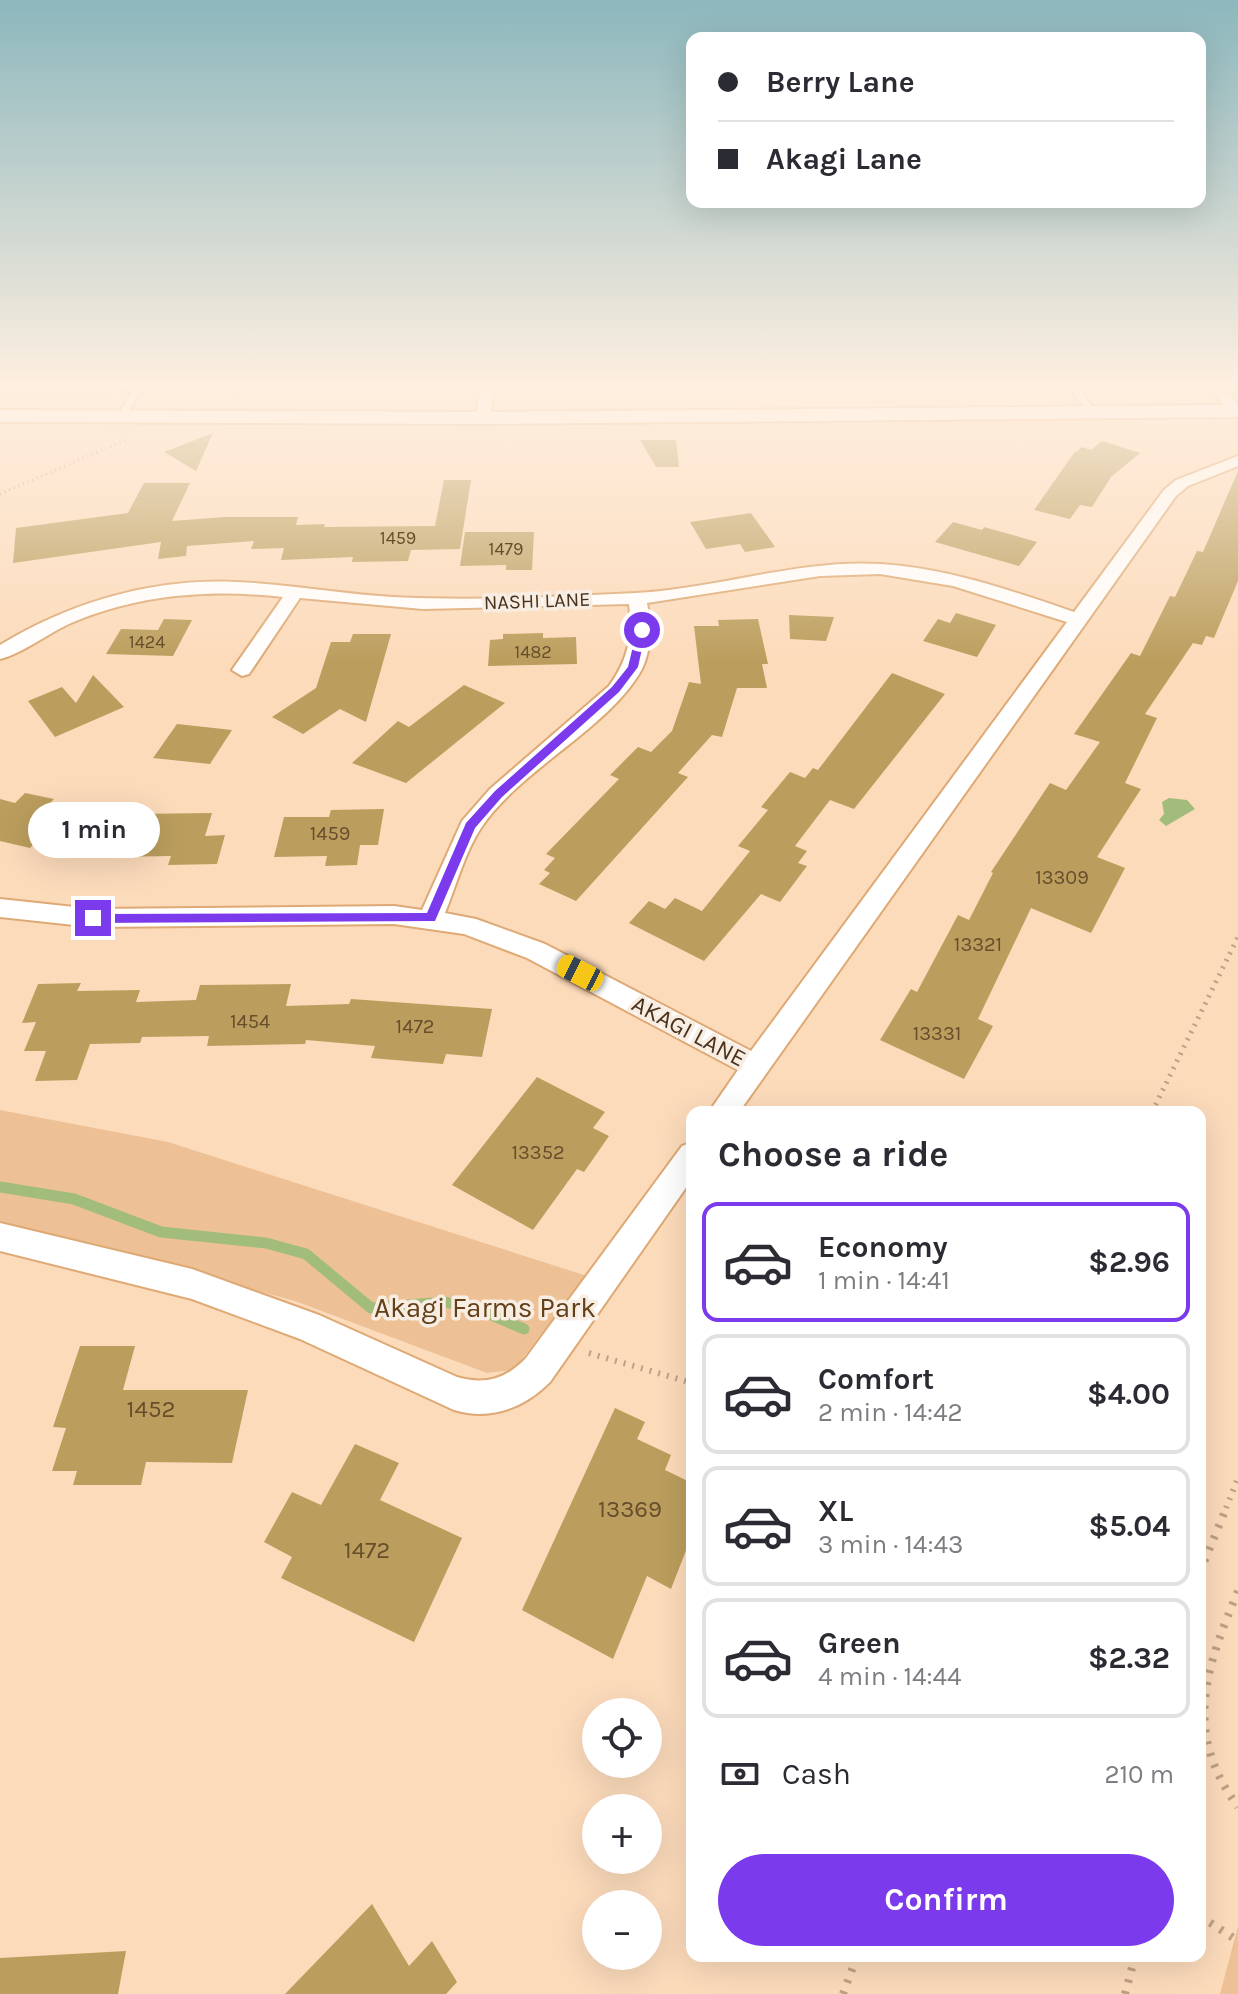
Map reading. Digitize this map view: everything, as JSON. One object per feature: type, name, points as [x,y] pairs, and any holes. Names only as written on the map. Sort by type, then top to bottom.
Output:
[{"type":"street","name":"AKAGI LANE","points":[[0,908],[93,918],[357,915],[431,918],[467,925],[536,951],[755,1066],[1175,487],[1202,476]]},
{"type":"street","name":"NASHI LANE","points":[[0,653],[74,614],[151,593],[206,587],[417,603],[637,598],[692,593],[819,572],[877,569],[969,584],[1079,620]]},
{"type":"street","points":[[242,670],[295,593]]},
{"type":"street","points":[[431,918],[470,826],[498,794],[616,690],[633,667],[642,630],[637,598]]},
{"type":"street","points":[[727,1106],[755,1066]]},
{"type":"street","points":[[0,1237],[192,1284],[308,1326],[454,1393],[471,1398],[503,1395],[521,1387],[557,1344],[686,1163]]},
{"type":"path","points":[[0,494],[42,476]]},
{"type":"path","points":[[1155,1106],[1238,937]]},
{"type":"path","points":[[557,1344],[686,1381]]},
{"type":"path","points":[[1206,1557],[1238,1478]]},
{"type":"path","points":[[1206,1690],[1238,1591]]},
{"type":"path","points":[[1206,1748],[1213,1770],[1238,1807]]},
{"type":"path","points":[[1206,1921],[1228,1938],[1238,1941]]},
{"type":"path","points":[[843,1994],[855,1962]]},
{"type":"path","points":[[1125,1994],[1133,1962]]},
{"type":"green space","name":"Akagi Farms Park","points":[[0,1110],[168,1142],[587,1276],[513,1370],[487,1373],[295,1301],[0,1221]]},
{"type":"green space","points":[[1238,1927],[1238,1994],[1220,1994],[1237,1930]]},
{"type":"shaded area","points":[[1169,798],[1187,800],[1195,809],[1166,826],[1159,820],[1164,814],[1162,802]]},
{"type":"building","points":[[1058,476],[1112,476],[1092,507],[1080,505],[1070,519],[1034,510]]},
{"type":"building","points":[[1238,476],[1238,581],[1214,638],[1206,636],[1202,645],[1193,643],[1145,714],[1157,718],[1125,783],[1141,789],[1097,857],[1125,868],[1091,933],[1031,908],[978,1019],[993,1026],[964,1079],[880,1040],[911,989],[917,992],[958,915],[969,920],[991,872],[1050,783],[1066,790],[1100,742],[1074,734],[1131,653],[1140,656],[1170,596],[1175,597],[1197,551],[1203,552]]},
{"type":"building","points":[[444,480],[471,480],[460,549],[411,550],[408,561],[352,562],[353,557],[281,560],[284,548],[251,549],[254,541],[187,546],[186,556],[158,559],[161,542],[13,563],[16,528],[128,513],[144,483],[190,483],[172,521],[298,517],[296,525],[325,524],[324,527],[435,526]]},
{"type":"building","points":[[751,513],[775,547],[745,552],[740,544],[706,549],[690,522]]},
{"type":"building","points":[[953,522],[1037,542],[1019,566],[935,542]]},
{"type":"building","points":[[465,532],[534,532],[532,570],[506,570],[506,565],[460,566]]},
{"type":"building","points":[[956,613],[996,625],[977,657],[923,641],[938,619],[950,623]]},
{"type":"building","points":[[789,615],[834,617],[826,641],[790,639]]},
{"type":"building","points":[[164,619],[192,620],[173,656],[106,654],[121,629],[158,630]]},
{"type":"building","points":[[758,619],[768,664],[762,664],[767,688],[737,688],[722,737],[712,735],[678,773],[688,777],[576,901],[539,884],[550,873],[544,870],[555,858],[546,854],[619,779],[610,775],[638,747],[651,752],[672,731],[689,682],[701,684],[694,626],[719,626],[718,620]]},
{"type":"building","points":[[543,633],[543,638],[576,637],[577,664],[488,666],[490,640],[503,639],[503,634]]},
{"type":"building","points":[[353,634],[391,634],[366,722],[340,709],[303,734],[272,717],[316,688],[331,642],[350,642]]},
{"type":"building","points":[[892,673],[945,694],[854,809],[830,800],[795,846],[807,851],[798,863],[807,866],[780,902],[761,894],[704,961],[629,923],[649,901],[665,909],[675,898],[702,911],[750,851],[738,846],[768,810],[761,807],[790,772],[805,778],[813,768],[818,770]]},
{"type":"building","points":[[93,675],[124,707],[55,737],[28,701],[62,687],[76,703]]},
{"type":"building","points":[[464,685],[505,703],[406,783],[352,763],[398,721],[409,727]]},
{"type":"building","points":[[177,724],[232,730],[210,764],[153,758]]},
{"type":"building","points":[[25,793],[54,799],[43,811],[62,815],[30,848],[0,841],[0,799],[15,803]]},
{"type":"building","points":[[384,809],[378,845],[360,845],[357,865],[325,866],[327,856],[274,857],[284,817],[329,817],[331,810]]},
{"type":"building","points":[[212,813],[205,836],[225,835],[217,864],[168,865],[171,856],[115,857],[131,814]]},
{"type":"building","points":[[81,983],[77,991],[140,990],[136,1002],[196,1000],[200,985],[291,984],[286,1006],[349,1004],[351,999],[492,1009],[482,1057],[446,1054],[443,1064],[371,1058],[375,1046],[306,1040],[305,1044],[207,1046],[209,1036],[142,1037],[140,1043],[90,1044],[77,1080],[35,1081],[46,1051],[24,1051],[36,1022],[22,1023],[38,984]]},
{"type":"building","points":[[537,1077],[605,1112],[593,1128],[609,1136],[584,1172],[577,1169],[533,1230],[452,1185]]},
{"type":"building","points":[[80,1346],[135,1346],[123,1390],[248,1390],[232,1463],[146,1462],[141,1485],[73,1485],[77,1471],[52,1471],[66,1428],[53,1427]]},
{"type":"building","points":[[615,1408],[645,1422],[637,1439],[671,1455],[665,1470],[686,1480],[686,1550],[671,1589],[647,1576],[613,1659],[522,1610]]},
{"type":"building","points":[[355,1444],[399,1463],[380,1500],[462,1538],[414,1642],[281,1578],[292,1557],[264,1542],[292,1492],[321,1505]]},
{"type":"building","points":[[372,1904],[409,1966],[432,1941],[457,1982],[446,1994],[285,1994]]},
{"type":"building","points":[[126,1951],[118,1994],[0,1994],[0,1958]]},
{"type":"waterway","points":[[0,1187],[74,1199],[161,1232],[266,1243],[306,1254],[371,1308],[445,1302],[480,1310],[524,1329]]},
{"type":"route","points":[[93,918],[394,915],[431,918],[470,826],[498,794],[616,690],[633,667],[642,630]]}]
